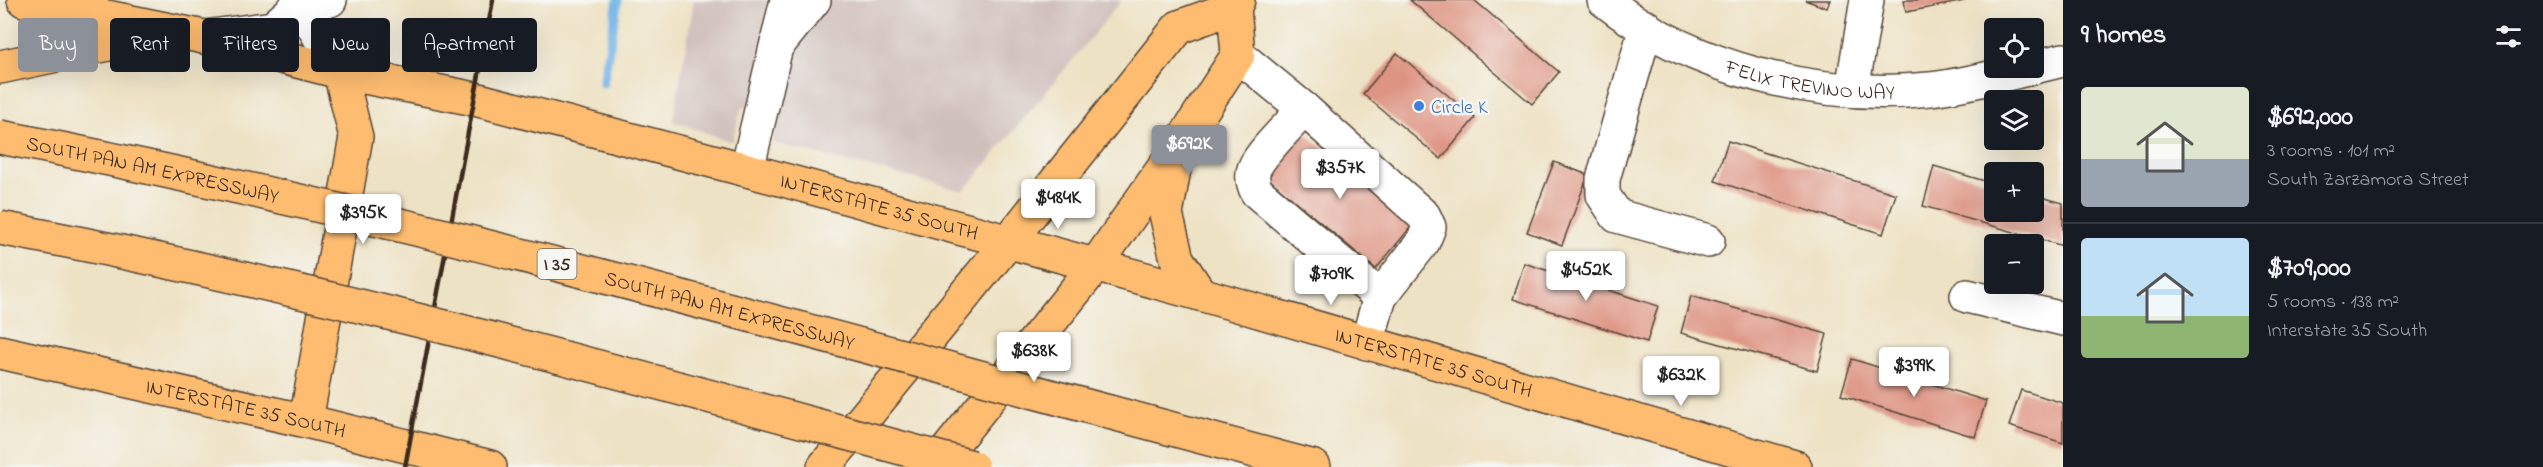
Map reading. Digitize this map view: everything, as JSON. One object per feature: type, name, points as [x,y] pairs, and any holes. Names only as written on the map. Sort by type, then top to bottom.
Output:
[{"type":"main road","name":"INTERSTATE 35 SOUTH","points":[[24,0],[202,37]]},
{"type":"main road","points":[[824,467],[1008,242],[1179,27],[1236,3],[1238,55],[1095,266],[934,467]]},
{"type":"main road","points":[[0,67],[109,44],[202,37]]},
{"type":"main road","name":"INTERSTATE 35 SOUTH","points":[[340,72],[475,99],[747,171],[1200,294],[1795,467]]},
{"type":"main road","points":[[306,421],[356,137],[340,72]]},
{"type":"main road","name":"SOUTH PAN AM EXPRESSWAY","points":[[0,137],[85,153],[413,227],[1314,467]]},
{"type":"main road","points":[[1177,148],[1166,214],[1177,260],[1200,294]]},
{"type":"main road","points":[[0,228],[111,249],[459,330],[972,467]]},
{"type":"main road","name":"INTERSTATE 35 SOUTH","points":[[1,352],[306,421],[490,467]]},
{"type":"street","points":[[747,171],[787,0]]},
{"type":"street","points":[[777,46],[814,0]]},
{"type":"street","name":"FELIX TREVINO WAY","points":[[1604,0],[1623,15],[1684,48],[1739,68],[1785,81],[1852,90],[1929,89],[1992,78]]},
{"type":"street","points":[[1852,90],[1867,0]]},
{"type":"street","points":[[287,18],[309,2],[316,18]]},
{"type":"street","points":[[1646,27],[1603,179],[1603,195],[1617,216],[1708,241]]},
{"type":"street","points":[[1238,55],[1304,109],[1424,216],[1429,227],[1423,242],[1380,297],[1367,343]]},
{"type":"street","name":"FELIX TREVINO WAY","points":[[2044,64],[2063,60]]},
{"type":"street","points":[[1304,109],[1259,160],[1253,171],[1252,183],[1257,192],[1380,297]]},
{"type":"street","points":[[1967,296],[2063,319]]},
{"type":"shaded area","points":[[694,0],[1122,0],[964,191],[773,143],[779,112],[742,107],[732,142],[673,121]]},
{"type":"building","points":[[1410,0],[1474,0],[1559,72],[1532,104]]},
{"type":"building","points":[[1805,0],[1830,0],[1827,8]]},
{"type":"building","points":[[1904,0],[1965,0],[1965,1],[1906,12]]},
{"type":"building","name":"Circle K","points":[[1397,53],[1475,118],[1441,159],[1363,94]]},
{"type":"building","points":[[1305,133],[1414,223],[1376,269],[1265,176],[1300,134]]},
{"type":"building","points":[[1728,141],[1896,194],[1883,234],[1715,181]]},
{"type":"building","points":[[1554,162],[1588,175],[1562,245],[1527,232]]},
{"type":"building","points":[[1934,166],[1984,181],[1984,222],[2044,222],[2044,198],[2063,203],[2063,246],[2044,241],[2044,234],[2021,234],[1923,206]]},
{"type":"building","points":[[1524,263],[1658,306],[1647,342],[1513,299]]},
{"type":"building","points":[[1691,296],[1827,334],[1817,371],[1681,333]]},
{"type":"building","points":[[1852,359],[1986,401],[1975,437],[1841,395]]},
{"type":"building","points":[[2021,390],[2063,403],[2063,443],[2009,426]]},
{"type":"waterway","points":[[603,83],[618,0]]},
{"type":"railway","points":[[405,467],[493,0]]},
{"type":"place","name":"Circle K","points":[[1419,106]]}]
